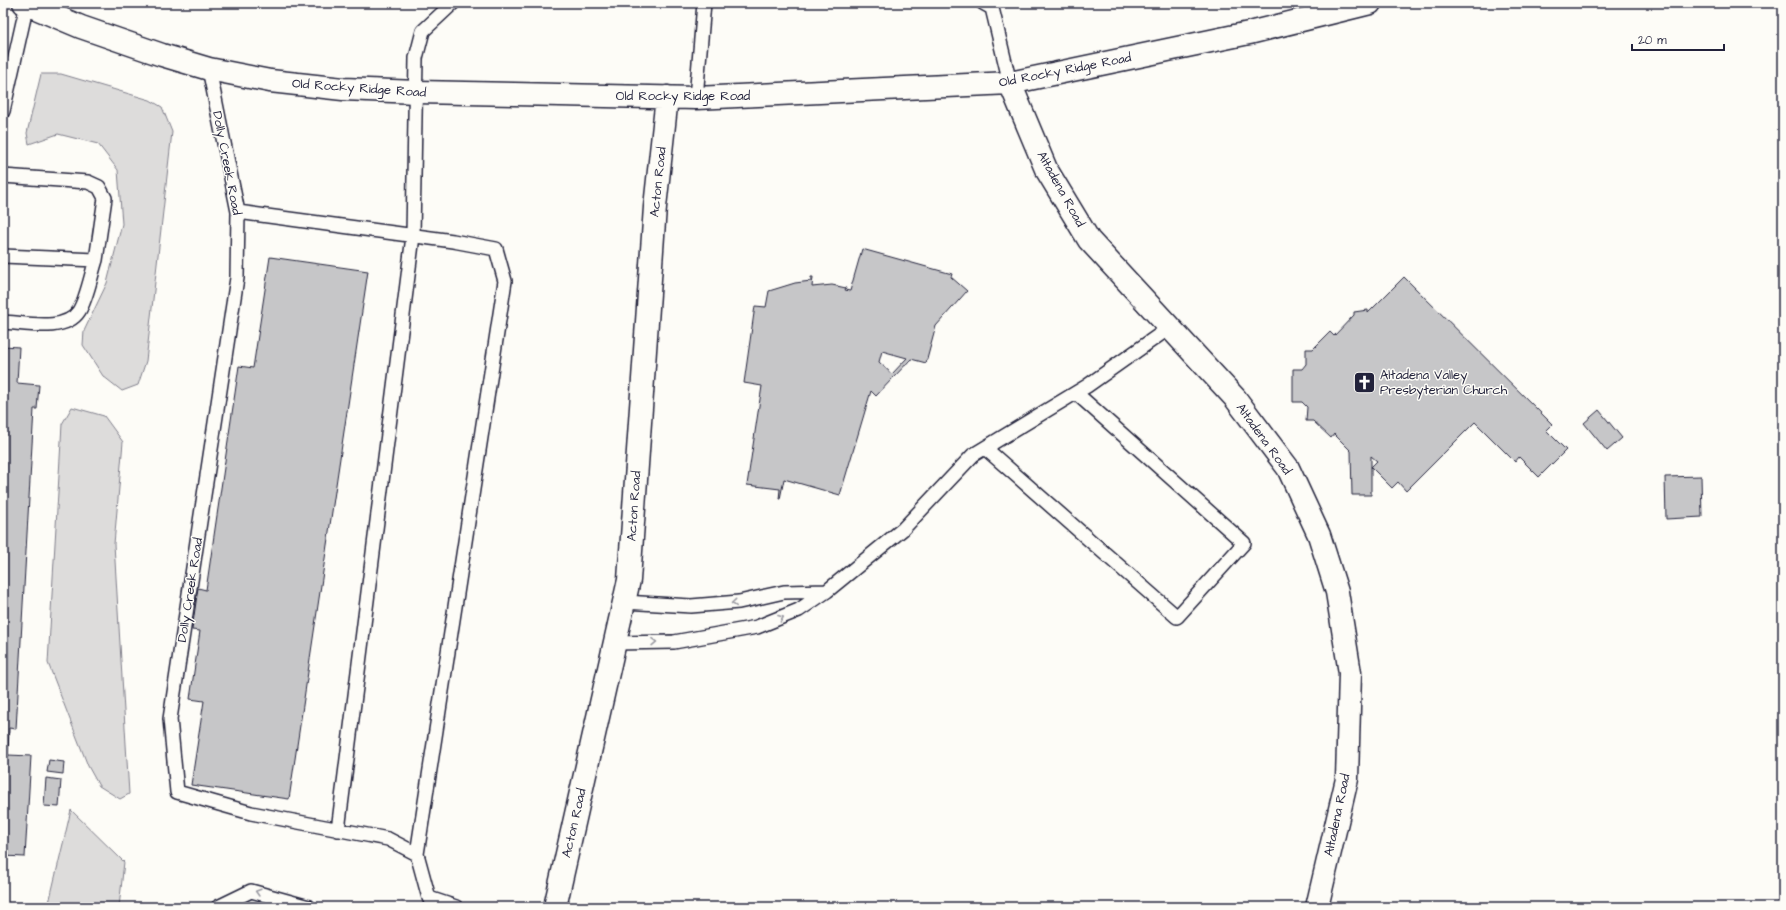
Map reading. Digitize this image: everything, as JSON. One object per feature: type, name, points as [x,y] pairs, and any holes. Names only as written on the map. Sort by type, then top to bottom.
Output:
[{"type":"street","name":"Old Rocky Ridge Road","points":[[25,4],[81,28],[209,69],[270,81],[343,89],[417,92],[696,98],[1010,83],[1249,33],[1370,3]]},
{"type":"street","name":"Altadena Road","points":[[1010,83],[1046,169],[1089,240],[1235,398],[1288,468],[1319,535],[1337,592],[1350,673],[1347,779],[1317,907]]},
{"type":"street","name":"Acton Road","points":[[555,907],[629,580],[655,207],[667,97]]},
{"type":"lane","points":[[338,830],[413,236],[417,92],[416,58],[423,31],[453,3]]},
{"type":"lane","points":[[696,98],[704,3]]},
{"type":"lane","points":[[983,3],[992,8],[1010,83]]},
{"type":"lane","points":[[3,111],[25,4]]},
{"type":"lane","name":"Dolly Creek Road","points":[[209,69],[238,212],[237,278],[170,719],[177,792],[251,813],[388,839],[417,854]]},
{"type":"lane","points":[[3,176],[88,182],[99,187],[105,198],[96,260],[79,310],[70,320],[60,324],[3,322]]},
{"type":"lane","points":[[238,212],[453,241],[496,249],[505,281],[417,854],[425,903],[448,906]]},
{"type":"lane","points":[[3,256],[96,260]]},
{"type":"lane","points":[[615,643],[674,642],[757,627],[799,610],[827,591],[904,529],[973,455],[1076,393],[1169,328]]},
{"type":"lane","points":[[985,448],[1177,617],[1244,543],[1076,393]]},
{"type":"lane","points":[[624,602],[691,606],[739,602],[784,592],[827,591]]},
{"type":"lane","points":[[218,907],[251,891],[309,907]]},
{"type":"shaded area","points":[[41,74],[61,74],[150,100],[162,107],[172,132],[146,361],[138,385],[122,391],[103,376],[83,345],[84,331],[107,283],[122,224],[118,170],[98,144],[58,134],[29,144],[27,133]]},
{"type":"shaded area","points":[[72,407],[104,416],[123,442],[114,544],[129,794],[120,799],[99,786],[88,766],[48,663],[62,424]]},
{"type":"shaded area","points":[[71,810],[124,862],[119,907],[48,907]]},
{"type":"building","points":[[862,249],[952,274],[951,277],[967,291],[936,326],[926,363],[911,359],[876,396],[871,391],[840,495],[784,479],[779,499],[780,489],[747,485],[762,386],[744,383],[755,306],[766,307],[769,291],[795,283],[811,281],[811,277],[813,277],[812,287],[832,285],[846,288],[845,290],[850,291]],"holes":[[[882,351],[907,358],[892,374],[879,362]]]},
{"type":"building","points":[[270,257],[368,271],[289,799],[191,785],[204,701],[190,699],[200,631],[192,630],[198,588],[206,590],[239,366],[253,368]]},
{"type":"building","points":[[1404,277],[1552,424],[1546,430],[1566,450],[1539,477],[1519,457],[1515,462],[1475,422],[1406,491],[1398,482],[1392,488],[1371,467],[1371,495],[1352,495],[1351,451],[1334,434],[1331,438],[1313,421],[1306,421],[1307,407],[1302,402],[1293,402],[1293,369],[1302,369],[1306,364],[1306,349],[1313,349],[1330,332],[1334,336],[1354,315],[1354,312],[1368,310],[1368,313]],"holes":[[[1371,456],[1377,461],[1371,467]]]},
{"type":"building","points":[[3,346],[19,347],[17,383],[39,385],[37,409],[34,409],[16,729],[9,728],[8,755],[31,756],[25,857],[3,856]]},
{"type":"building","points":[[1599,410],[1622,438],[1607,451],[1584,423]]},
{"type":"building","points":[[1701,476],[1702,517],[1666,519],[1665,477]]},
{"type":"building","points":[[49,760],[64,762],[63,774],[47,772]]},
{"type":"building","points":[[46,778],[61,780],[59,807],[44,806]]},
{"type":"place","name":"Altadena Valley Presbyterian Church","points":[[1365,382]]}]
